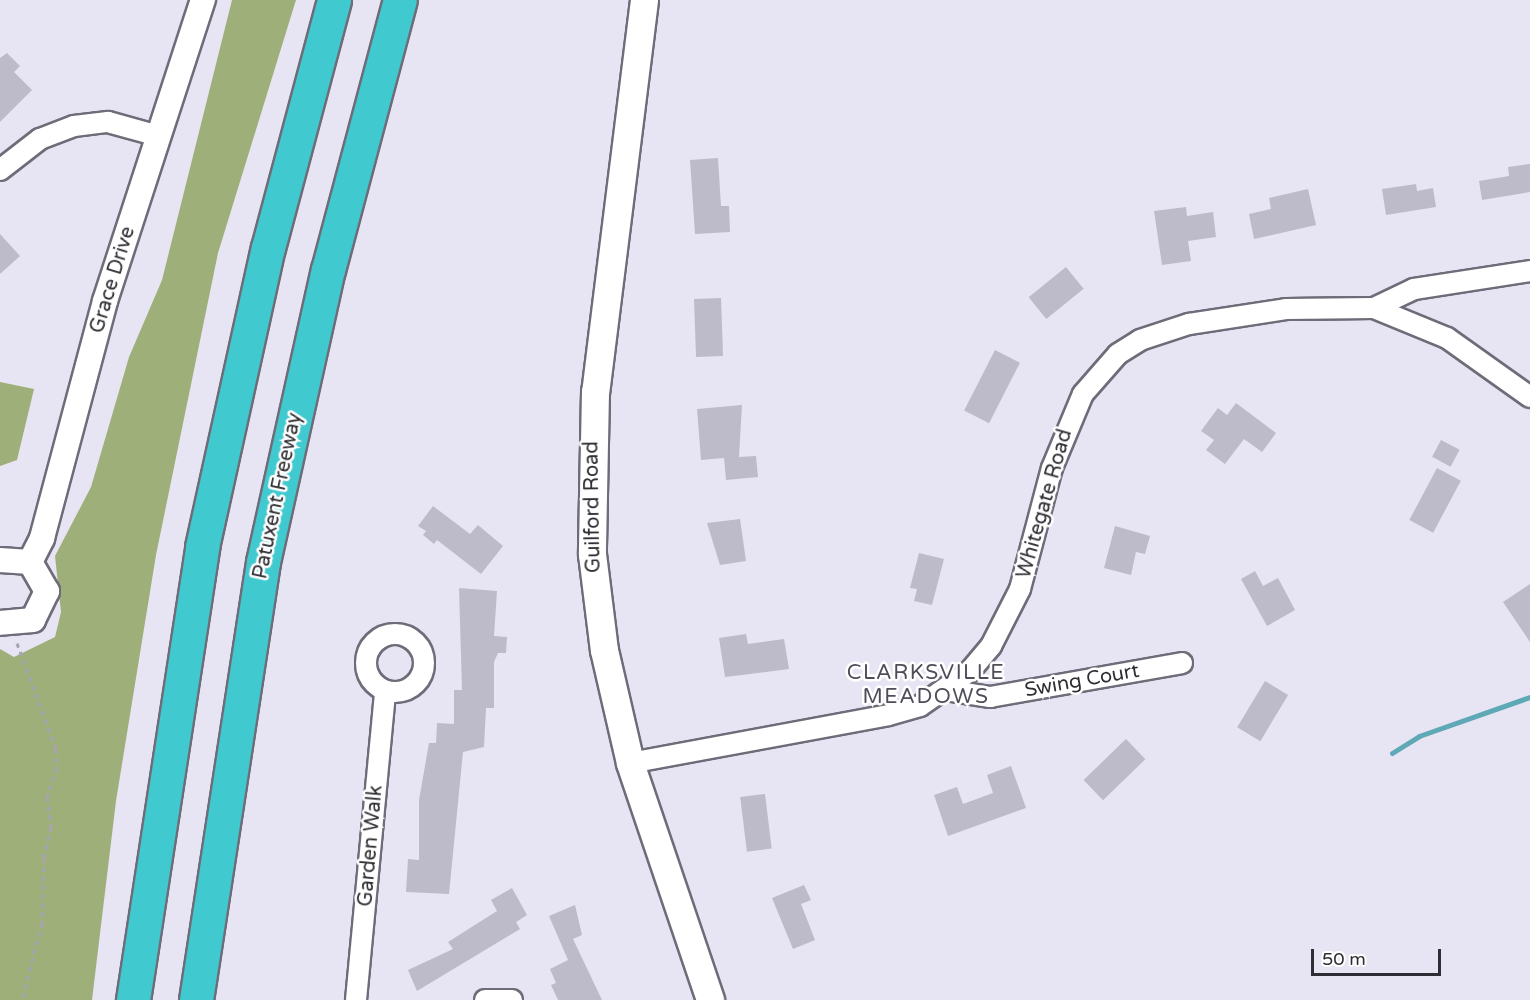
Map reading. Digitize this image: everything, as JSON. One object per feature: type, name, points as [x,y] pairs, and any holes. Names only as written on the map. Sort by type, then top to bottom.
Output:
[{"type":"highway","points":[[133,1000],[202,547],[268,249],[334,0]]},
{"type":"highway","name":"Patuxent Freeway","points":[[196,1000],[268,540],[328,270],[400,0]]},
{"type":"main road","name":"Guilford Road","points":[[644,0],[595,391],[590,500],[604,650],[630,763],[710,1000]]},
{"type":"street","name":"Grace Drive","points":[[30,562],[42,538],[65,439],[203,0]]},
{"type":"street","points":[[0,170],[40,139],[74,126],[108,122],[159,136]]},
{"type":"street","points":[[1374,308],[1414,289],[1530,271]]},
{"type":"street","name":"Whitegate Road","points":[[630,763],[879,718],[920,706],[946,690],[970,671],[1008,618],[1065,431],[1083,394],[1118,354],[1163,331],[1217,319],[1324,306],[1374,308],[1447,338],[1530,397]]},
{"type":"street","points":[[0,560],[30,562],[45,580],[45,603],[33,620],[6,624]]},
{"type":"street","name":"Swing Court","points":[[946,690],[990,697],[1182,663]]},
{"type":"street","name":"Garden Walk","points":[[356,1000],[385,691]]},
{"type":"street","points":[[485,1000],[512,1000]]},
{"type":"path","points":[[6,624],[56,749],[57,768],[47,797],[51,827],[44,858],[42,923],[22,1000]]},
{"type":"green space","points":[[232,0],[296,0],[218,253],[156,555],[116,801],[92,1000],[0,1000],[0,649],[14,657],[55,637],[61,612],[55,556],[91,487],[129,357],[162,280]]},
{"type":"green space","points":[[0,382],[34,389],[17,460],[0,466]]},
{"type":"building","points":[[7,53],[20,66],[14,72],[32,90],[0,122],[0,58]]},
{"type":"building","points":[[718,158],[721,206],[729,206],[730,232],[695,234],[690,160]]},
{"type":"building","points":[[1530,164],[1530,192],[1482,200],[1479,181],[1509,176],[1508,167]]},
{"type":"building","points":[[1416,184],[1417,191],[1433,188],[1436,207],[1386,215],[1382,189]]},
{"type":"building","points":[[1308,189],[1316,225],[1254,239],[1249,214],[1271,209],[1269,198]]},
{"type":"building","points":[[1186,207],[1187,216],[1213,212],[1216,237],[1188,241],[1191,261],[1162,265],[1154,211]]},
{"type":"building","points":[[0,234],[20,256],[0,274]]},
{"type":"building","points":[[1066,267],[1084,289],[1046,319],[1029,297]]},
{"type":"building","points":[[721,298],[723,356],[696,357],[694,299]]},
{"type":"building","points":[[995,350],[1020,363],[989,423],[964,411]]},
{"type":"building","points":[[1236,403],[1276,433],[1262,452],[1244,439],[1225,464],[1206,450],[1214,440],[1201,431],[1218,408],[1227,415]]},
{"type":"building","points":[[742,405],[739,457],[756,456],[758,477],[726,480],[724,458],[701,460],[697,409]]},
{"type":"building","points":[[1441,440],[1460,450],[1451,467],[1432,457]]},
{"type":"building","points":[[1437,468],[1461,481],[1433,533],[1409,520]]},
{"type":"building","points":[[433,506],[470,534],[478,525],[503,546],[481,574],[437,540],[434,544],[423,535],[426,531],[418,526]]},
{"type":"building","points":[[740,519],[746,561],[720,565],[707,523]]},
{"type":"building","points":[[1115,526],[1150,536],[1145,554],[1136,552],[1131,575],[1104,568]]},
{"type":"building","points":[[919,553],[944,559],[932,605],[914,601],[917,589],[910,588]]},
{"type":"building","points":[[1255,571],[1263,586],[1278,578],[1295,610],[1267,626],[1241,579]]},
{"type":"building","points":[[1530,584],[1530,642],[1503,602]]},
{"type":"building","points":[[459,588],[497,591],[494,636],[507,637],[506,653],[498,653],[494,662],[494,708],[486,708],[484,747],[463,752],[449,894],[406,892],[408,859],[419,860],[419,800],[429,743],[436,743],[437,723],[454,724],[454,690],[462,690]]},
{"type":"building","points":[[746,634],[748,644],[784,639],[789,669],[725,677],[719,638]]},
{"type":"building","points":[[1265,681],[1288,695],[1260,741],[1237,727]]},
{"type":"building","points":[[1126,739],[1145,759],[1103,800],[1084,780]]},
{"type":"building","points":[[1011,766],[1026,808],[948,836],[934,795],[957,787],[963,804],[993,793],[987,775]]},
{"type":"building","points":[[765,794],[772,849],[747,852],[740,797]]},
{"type":"building","points":[[804,885],[811,900],[801,904],[815,940],[793,949],[772,898]]},
{"type":"building","points":[[512,888],[527,915],[516,922],[520,929],[417,991],[408,970],[453,949],[448,942],[497,911],[491,900]]},
{"type":"building","points":[[575,905],[582,935],[573,939],[602,1000],[558,1000],[551,985],[556,983],[550,969],[568,960],[549,916]]},
{"type":"waterway","points":[[1392,753],[1419,736],[1530,697]]},
{"type":"district","name":"CLARKSVILLE MEADOWS","points":[[926,685]]}]
